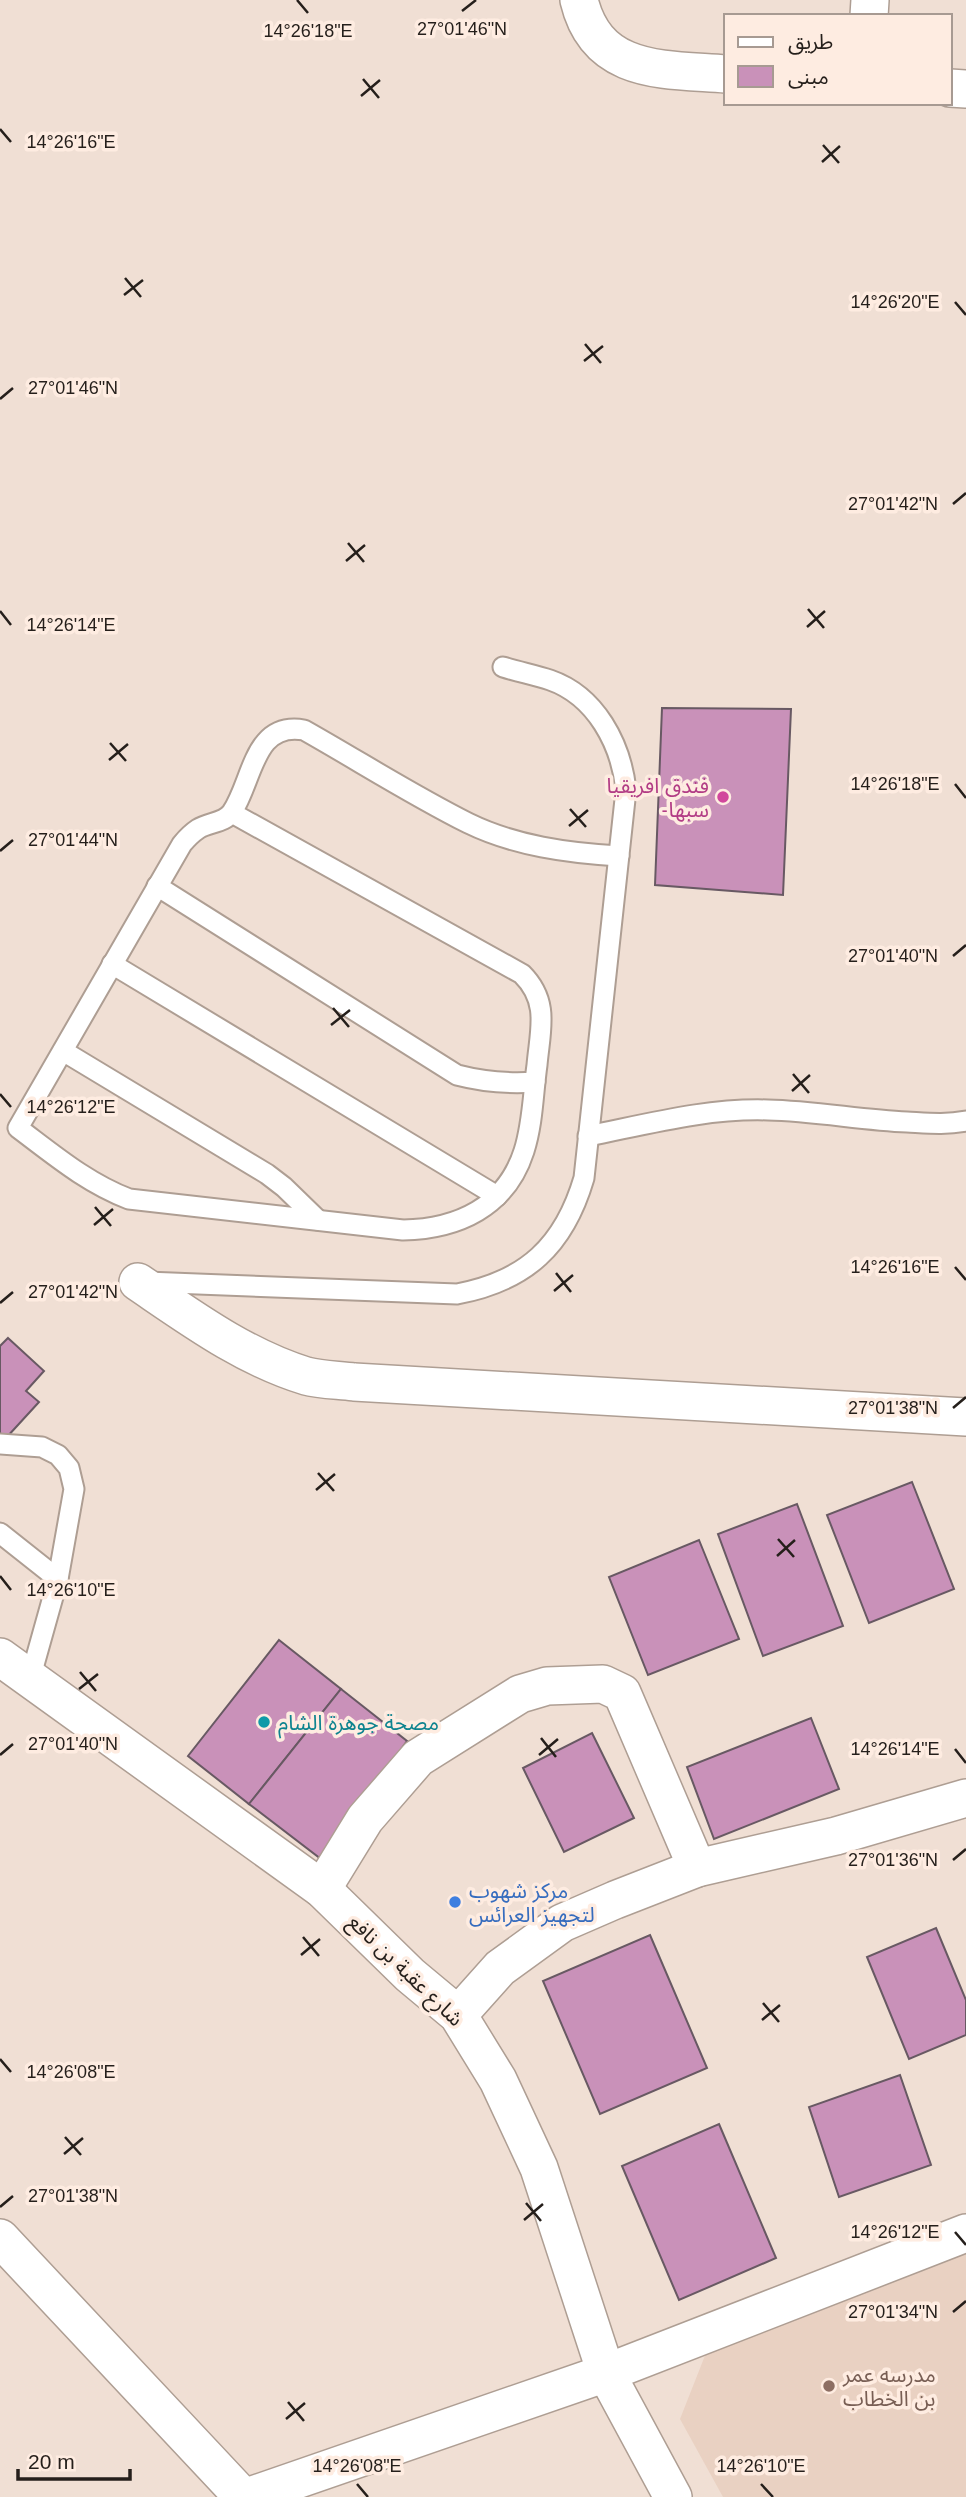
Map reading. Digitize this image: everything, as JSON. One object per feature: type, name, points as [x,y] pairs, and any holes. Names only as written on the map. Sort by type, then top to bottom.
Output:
[{"type":"street","points":[[579,0],[584,20],[600,44],[625,61],[653,68],[724,74]]},
{"type":"street","points":[[138,1282],[204,1327],[258,1359],[309,1377],[368,1383],[966,1418]]},
{"type":"street","name":"شارع عقبة بن نافع","points":[[0,1657],[322,1889],[410,1975],[458,2015],[498,2080],[539,2168],[606,2373],[673,2497]]},
{"type":"street","points":[[322,1889],[365,1819],[418,1758],[520,1694],[547,1686],[603,1684],[622,1693],[697,1868]]},
{"type":"street","points":[[458,2015],[499,1968],[562,1923],[697,1868],[836,1836],[966,1798]]},
{"type":"street","points":[[0,2238],[245,2497],[606,2373],[966,2233]]},
{"type":"lane","points":[[138,1282],[457,1294],[483,1289],[530,1265],[564,1227],[584,1178],[626,790],[624,772],[612,738],[594,712],[570,691],[552,681],[503,667]]},
{"type":"lane","points":[[232,813],[522,974],[533,985],[541,1007],[530,1127],[524,1152],[513,1175],[497,1195],[477,1212],[454,1224],[429,1229],[403,1230],[129,1199],[77,1174],[18,1128],[183,844],[201,827],[232,813],[262,747],[270,737],[292,728],[304,730],[469,824],[509,838],[550,849],[619,856]]},
{"type":"lane","points":[[157,886],[457,1075],[481,1082],[535,1082]]},
{"type":"lane","points":[[113,964],[497,1195]]},
{"type":"lane","points":[[63,1051],[249,1162],[284,1187],[318,1220]]},
{"type":"lane","points":[[588,1136],[679,1116],[732,1111],[810,1112],[869,1121],[949,1124],[966,1121]]},
{"type":"lane","points":[[0,1444],[42,1447],[58,1455],[69,1468],[74,1489],[58,1579],[30,1679]]},
{"type":"lane","points":[[0,1533],[58,1579]]},
{"type":"shaded area","name":"مدرسه عمر بن الخطاب","points":[[966,2253],[966,2497],[723,2497],[680,2419],[706,2353]]},
{"type":"building","name":"فندق افريقيا -سبها","points":[[662,708],[791,709],[783,895],[655,885]]},
{"type":"building","points":[[8,1338],[44,1371],[26,1391],[39,1402],[6,1438],[0,1433],[0,1346]]},
{"type":"building","points":[[912,1482],[954,1589],[869,1623],[827,1515]]},
{"type":"building","points":[[797,1504],[843,1626],[763,1656],[718,1534]]},
{"type":"building","points":[[699,1540],[739,1639],[648,1675],[609,1577]]},
{"type":"building","name":"مصحة جوهرة الشام","points":[[279,1640],[341,1689],[249,1804],[188,1756]]},
{"type":"building","points":[[341,1689],[407,1741],[321,1859],[249,1804]]},
{"type":"building","points":[[811,1718],[839,1789],[714,1839],[687,1767]]},
{"type":"building","points":[[592,1733],[634,1818],[564,1852],[523,1768]]},
{"type":"building","points":[[936,1928],[966,2000],[966,2035],[909,2059],[867,1957]]},
{"type":"building","points":[[650,1935],[707,2068],[600,2114],[543,1981]]},
{"type":"building","points":[[900,2075],[931,2165],[839,2197],[809,2107]]},
{"type":"building","points":[[719,2124],[776,2258],[679,2300],[622,2166]]},
{"type":"place","name":"فندق افريقيا -سبها","points":[[723,797]]},
{"type":"place","name":"مصحة جوهرة الشام","points":[[264,1722]]},
{"type":"place","name":"مركز شهوب لتجهيز العرائس","points":[[455,1902]]},
{"type":"place","name":"مدرسه عمر بن الخطاب","points":[[829,2386]]}]
